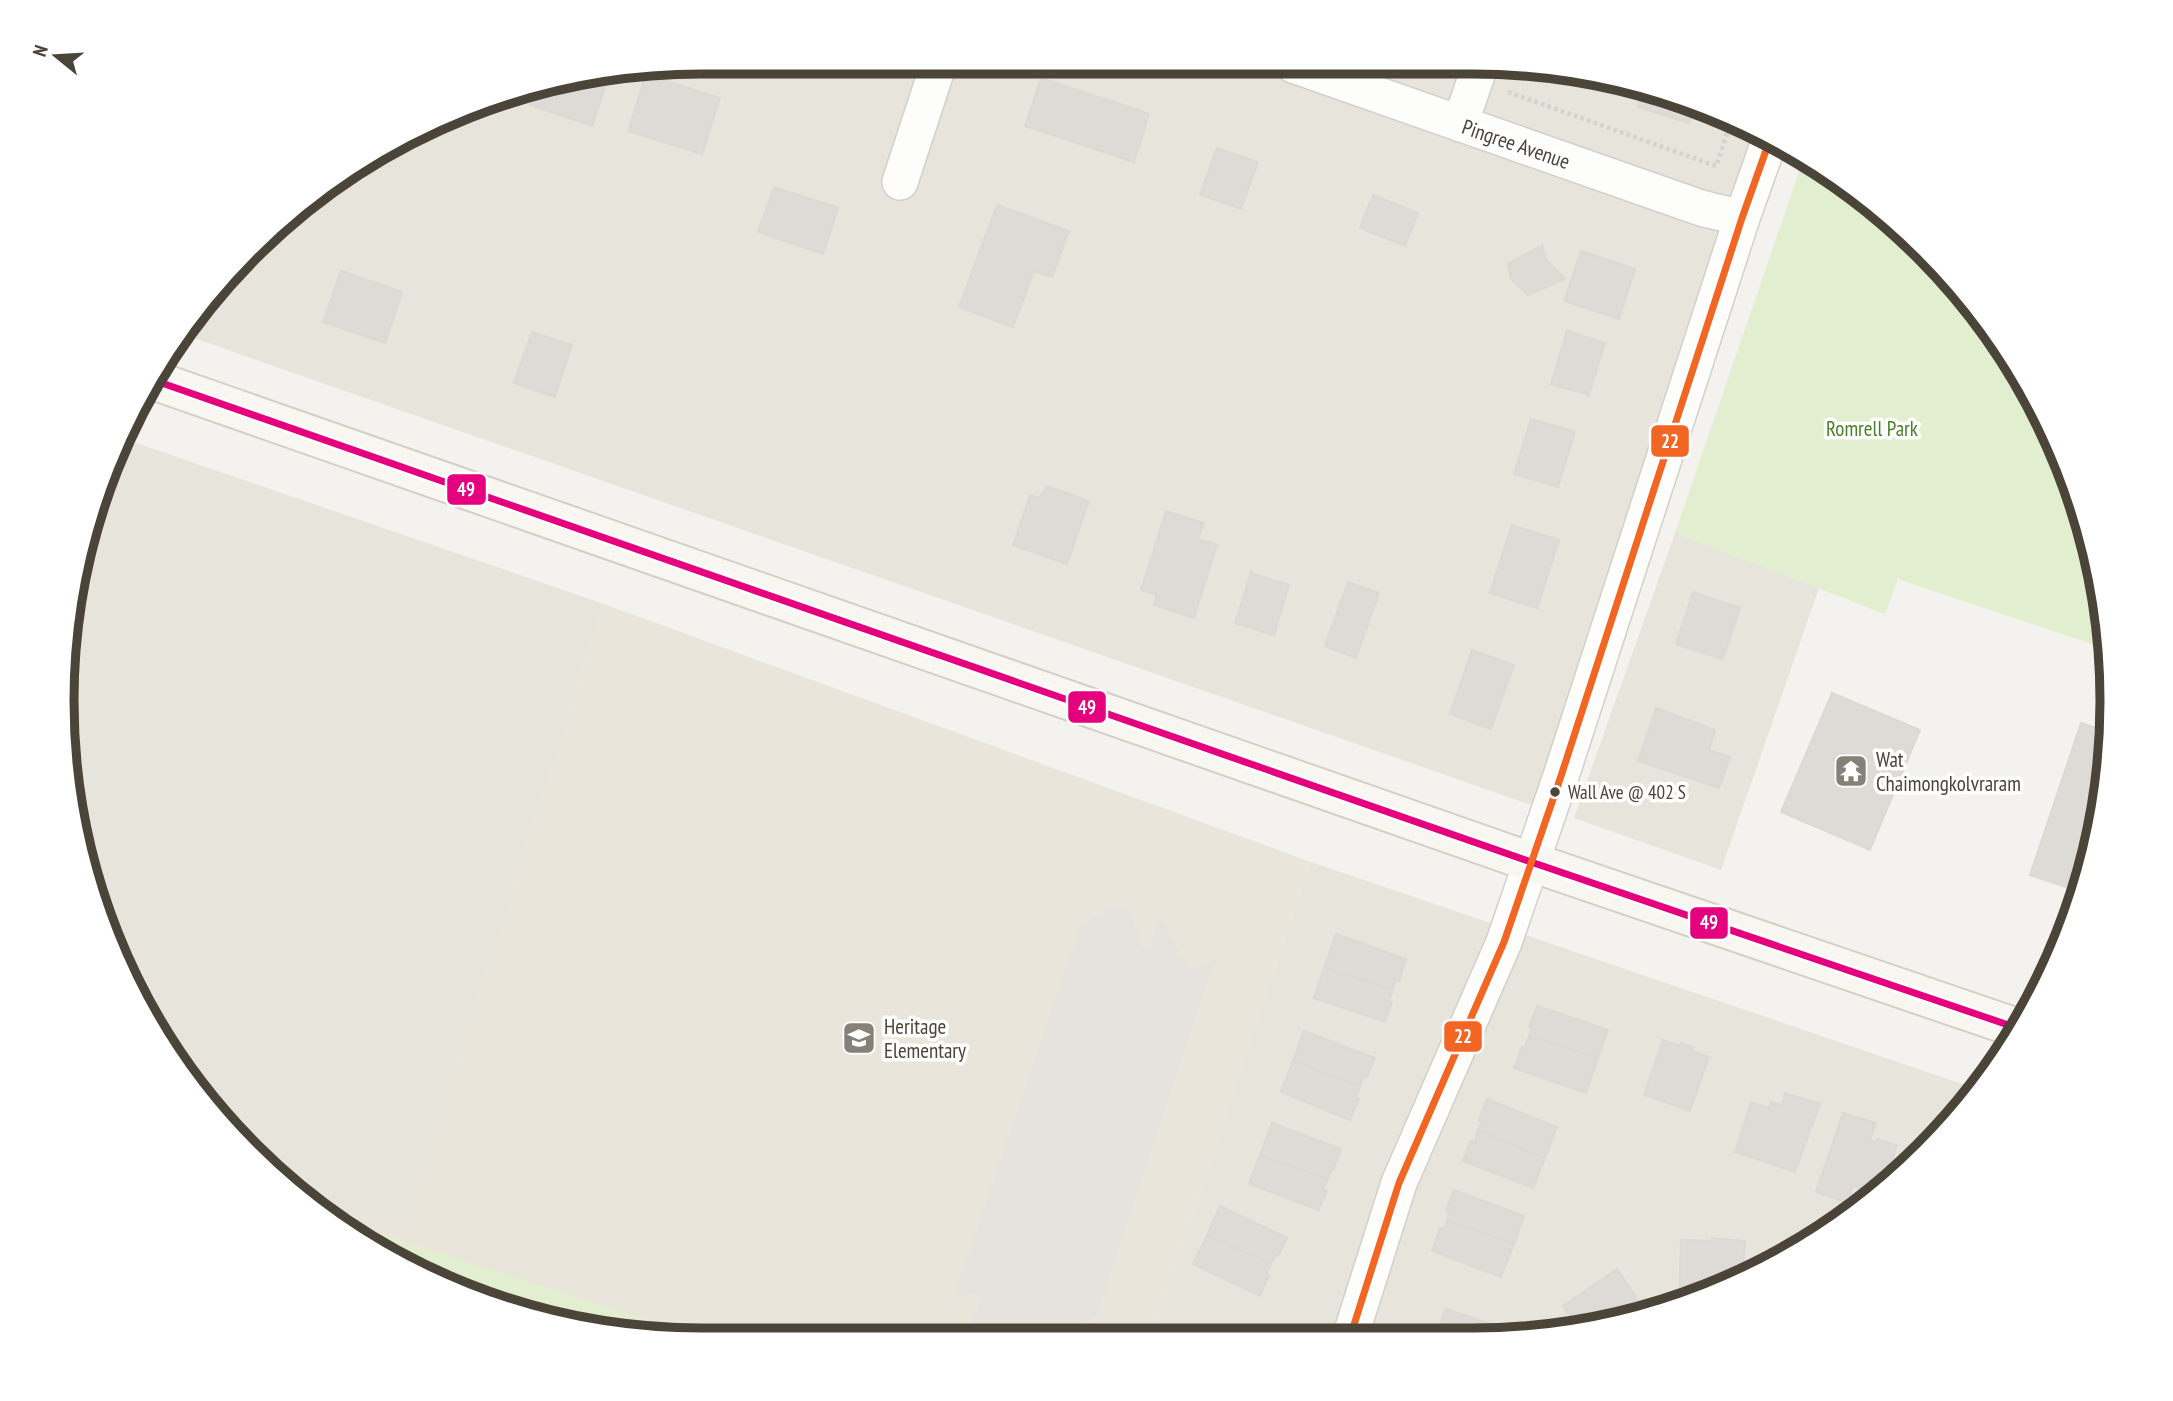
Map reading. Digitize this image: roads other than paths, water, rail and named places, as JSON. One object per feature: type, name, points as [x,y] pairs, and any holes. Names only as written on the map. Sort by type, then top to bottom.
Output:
[{"type":"main road","points":[[161,383],[1531,862],[2008,1025]]},
{"type":"street","points":[[900,182],[935,74]]},
{"type":"street","name":"Pingree Avenue","points":[[1318,74],[1701,208],[1742,218]]},
{"type":"street","points":[[1460,124],[1477,74]]},
{"type":"street","points":[[1353,1328],[1399,1183],[1497,958],[1531,862],[1767,147]]},
{"type":"place","name":"Wat Chaimongkolvraram","points":[[1851,771]]},
{"type":"place","name":"Wall Ave @ 402 S","points":[[1555,792]]},
{"type":"place","name":"Heritage Elementary","points":[[859,1038]]},
{"type":"park label","name":"Romrell Park","points":[[1872,428]]}]
